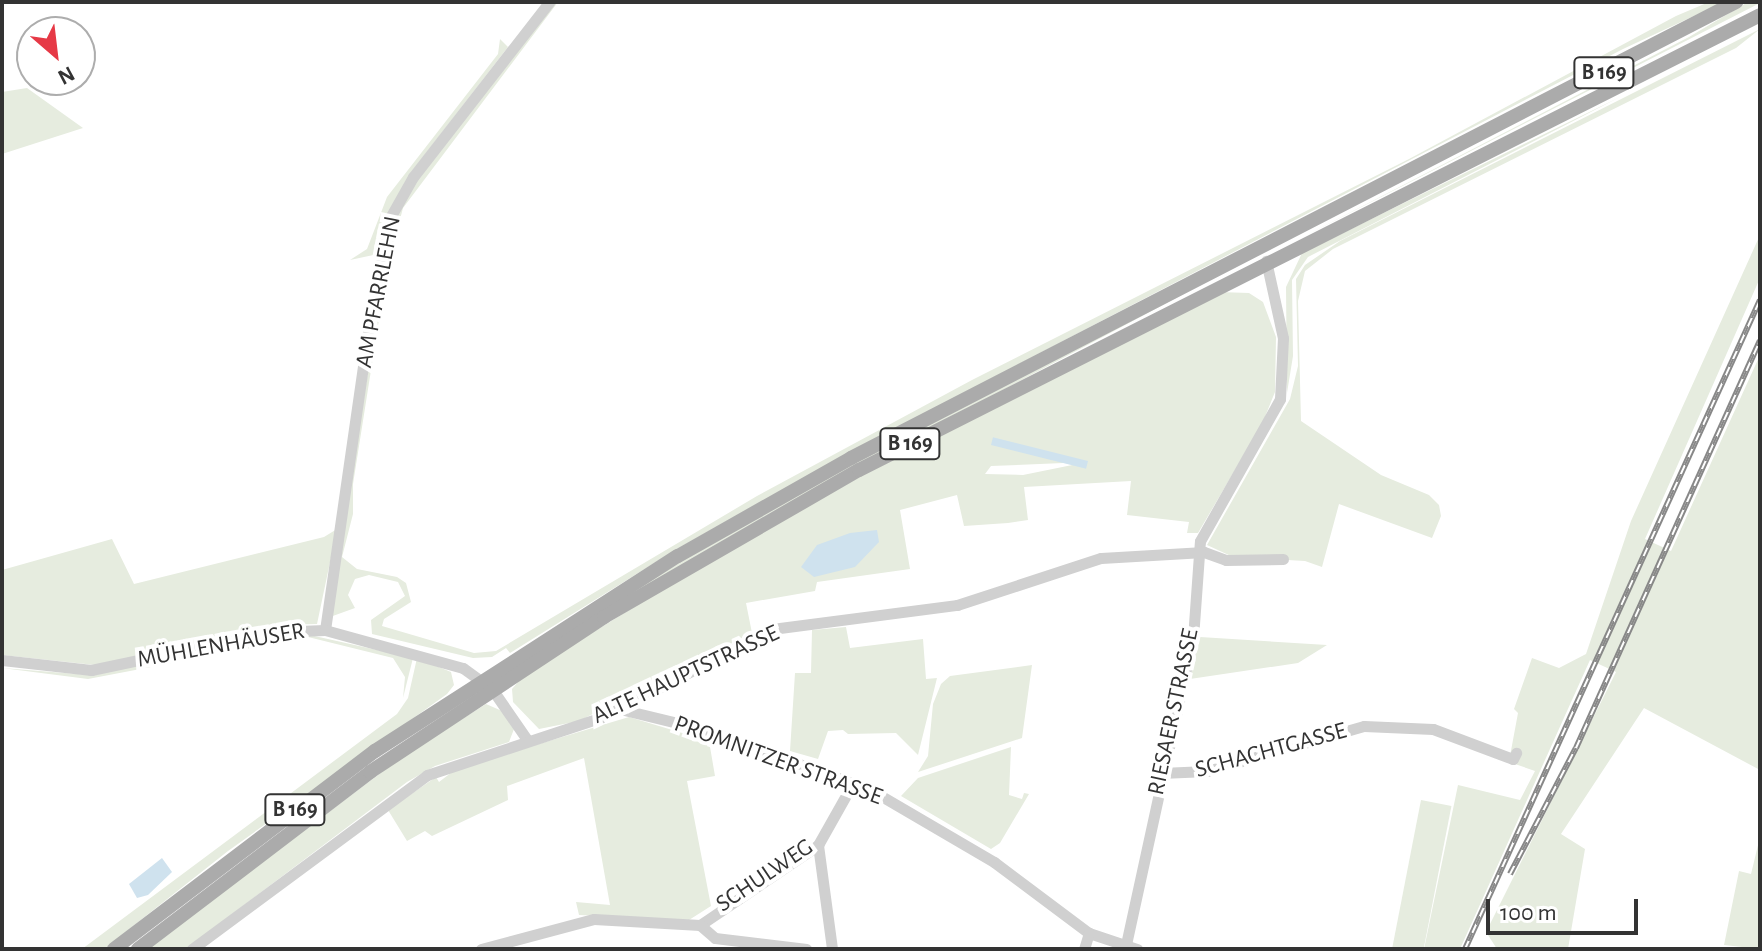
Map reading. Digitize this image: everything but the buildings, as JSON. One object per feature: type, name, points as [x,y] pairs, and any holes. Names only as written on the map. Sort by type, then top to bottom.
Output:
[{"type":"main road","name":"B 169","points":[[138,949],[321,807],[487,684],[678,556],[826,471],[1736,2]]},
{"type":"main road","name":"B 169","points":[[114,949],[375,751],[859,470],[1266,261],[1760,15]]},
{"type":"main road","points":[[1266,261],[1280,238]]},
{"type":"street","name":"AM PFARRLEHN","points":[[325,630],[372,302],[391,216],[413,177],[549,2]]},
{"type":"street","name":"RIESAER STRASSE","points":[[1129,947],[1161,773],[1193,638],[1197,552],[1211,517],[1280,399],[1282,330],[1266,261]]},
{"type":"street","name":"ALTE HAUPTSTRASSE","points":[[192,949],[427,775],[620,709],[772,629],[957,605],[1087,560],[1197,552],[1226,560],[1283,559]]},
{"type":"street","name":"MÜHLENHÄUSER","points":[[2,660],[91,670],[271,632],[325,630],[452,664],[487,684]]},
{"type":"street","points":[[487,684],[528,741]]},
{"type":"street","name":"PROMNITZER STRASSE","points":[[620,709],[702,729],[853,783],[994,862],[1089,933]]},
{"type":"street","name":"SCHACHTGASSE","points":[[1161,773],[1207,771],[1364,726],[1433,729],[1513,759],[1516,753]]},
{"type":"street","name":"SCHULWEG","points":[[700,925],[818,845],[853,783]]},
{"type":"street","points":[[818,845],[832,949]]},
{"type":"street","points":[[481,949],[594,919],[700,925],[715,938],[806,949]]},
{"type":"street","points":[[1084,949],[1089,933],[1129,947]]},
{"type":"shaded area","points":[[553,2],[558,2],[403,208],[387,269],[353,484],[353,514],[342,557],[357,569],[397,577],[406,583],[411,602],[384,619],[382,626],[474,653],[496,651],[757,496],[972,380],[1409,159],[1676,16],[1709,2],[1724,2],[1623,49],[848,453],[675,550],[510,653],[506,648],[492,657],[473,658],[372,634],[371,620],[405,596],[398,582],[369,575],[355,579],[348,595],[355,608],[330,617],[390,230],[406,193]]},
{"type":"shaded area","points":[[1748,2],[1760,3],[1295,241],[1689,37]]},
{"type":"shaded area","points":[[1760,29],[1736,48],[1333,249],[1305,271],[1298,301],[1301,421],[1381,475],[1429,495],[1439,505],[1441,516],[1432,538],[1339,504],[1322,567],[1305,561],[1233,557],[1207,545],[1290,399],[1298,366],[1296,279],[1305,265],[1340,241]]},
{"type":"shaded area","points":[[500,39],[508,47],[409,175],[378,254],[350,260],[367,249],[387,197],[498,54]]},
{"type":"shaded area","points":[[16,90],[16,96],[38,96],[83,128],[2,154],[2,92]]},
{"type":"shaded area","points":[[1620,97],[1308,257],[1292,280],[1293,356],[1287,393],[1286,287],[1302,253]]},
{"type":"shaded area","points":[[1760,235],[1760,278],[1645,539],[1671,551],[1760,355],[1760,770],[1644,708],[1561,834],[1585,849],[1568,949],[1497,949],[1486,932],[1616,672],[1590,660],[1460,949],[1424,949],[1458,785],[1520,800],[1535,771],[1515,764],[1510,756],[1518,713],[1514,709],[1532,658],[1559,668],[1586,654],[1631,521]]},
{"type":"shaded area","points":[[1210,280],[769,514],[601,613],[683,560],[854,463]]},
{"type":"shaded area","points":[[1219,292],[1249,293],[1263,302],[1276,337],[1275,392],[1262,424],[1198,533],[1187,533],[1189,522],[1127,515],[1131,481],[1024,487],[1028,520],[1008,523],[964,526],[957,495],[900,510],[910,569],[817,582],[815,591],[746,603],[752,633],[579,721],[539,729],[513,702],[512,689],[525,674],[691,572],[863,475]],"holes":[[[1087,462],[1023,475],[985,474],[991,466]]]},
{"type":"shaded area","points":[[337,529],[317,624],[281,625],[95,665],[2,655],[2,570],[112,539],[134,584],[324,537]]},
{"type":"shaded area","points":[[846,627],[850,648],[923,639],[926,679],[937,678],[918,755],[896,733],[848,734],[843,730],[828,731],[818,759],[790,751],[795,673],[811,673],[812,630]]},
{"type":"shaded area","points":[[301,633],[413,658],[403,698],[405,677],[393,658],[308,637],[88,679],[2,668],[90,675]]},
{"type":"shaded area","points":[[1200,637],[1327,645],[1298,663],[1190,679]]},
{"type":"shaded area","points":[[417,658],[451,672],[454,685],[447,694],[228,851],[104,949],[82,949],[397,714],[408,698]]},
{"type":"shaded area","points":[[1032,665],[1022,738],[918,772],[928,756],[933,704],[941,684],[950,676]]},
{"type":"shaded area","points":[[486,704],[502,711],[514,729],[509,742],[435,766],[407,782],[186,949],[146,949],[406,754]]},
{"type":"shaded area","points":[[629,717],[709,741],[715,776],[687,781],[711,906],[689,920],[579,915],[576,902],[610,905],[584,758],[507,786],[508,800],[432,836],[425,831],[407,841],[388,810],[436,777],[439,782],[456,769]]},
{"type":"shaded area","points":[[1011,747],[1009,795],[1022,799],[1024,793],[1029,794],[1000,843],[991,849],[901,796],[918,778]]},
{"type":"shaded area","points":[[1421,800],[1451,806],[1424,949],[1392,949]]},
{"type":"shaded area","points":[[1760,837],[1760,949],[1724,945],[1739,871],[1751,874]]},
{"type":"water","points":[[993,437],[1088,461],[1086,469],[991,445]]},
{"type":"water","points":[[877,530],[879,542],[855,567],[814,577],[801,567],[817,545],[850,533]]},
{"type":"water","points":[[162,858],[172,872],[148,895],[137,898],[129,884]]},
{"type":"railway","points":[[1465,949],[1760,300]]},
{"type":"railway","points":[[1510,874],[1576,748],[1760,341]]}]
